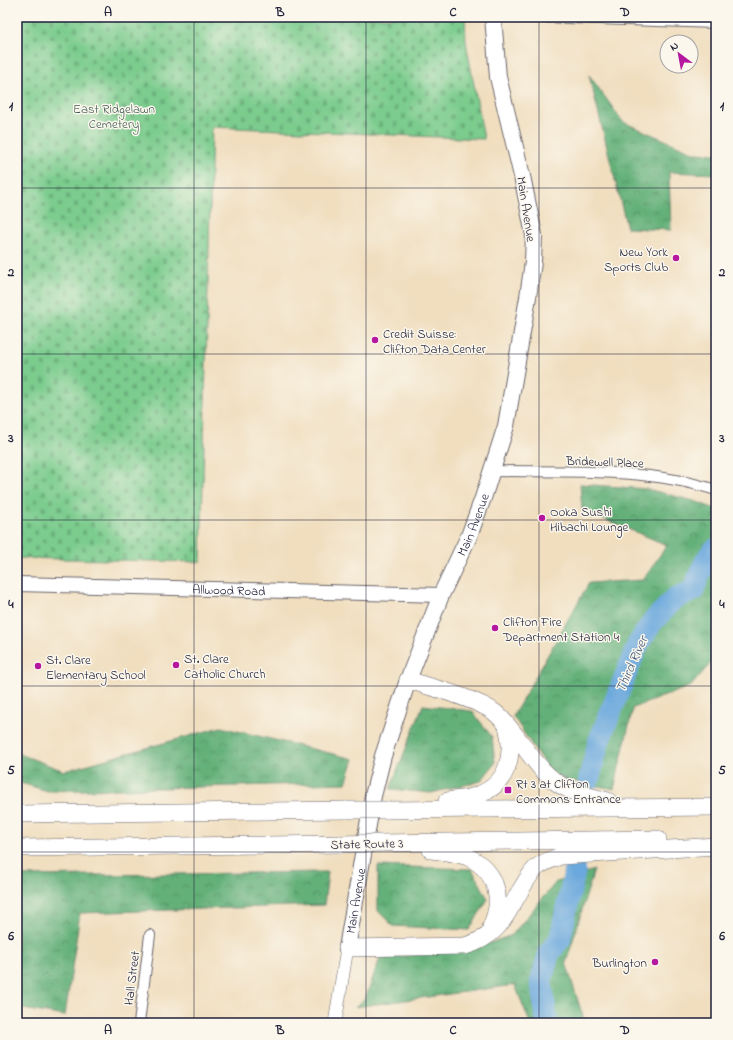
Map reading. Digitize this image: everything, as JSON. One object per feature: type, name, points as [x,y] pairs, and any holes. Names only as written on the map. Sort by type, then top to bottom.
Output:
[{"type":"highway","points":[[408,680],[481,704],[494,711],[506,722],[541,770],[555,782],[569,790],[582,795],[636,807]]},
{"type":"highway","points":[[387,810],[477,796],[491,790],[502,778],[509,763],[511,748],[506,722]]},
{"type":"highway","points":[[17,814],[716,807]]},
{"type":"highway","name":"State Route 3","points":[[17,848],[716,837]]},
{"type":"highway","points":[[381,843],[466,857],[480,864],[490,874],[496,886],[498,900],[496,917],[490,930],[480,942]]},
{"type":"highway","points":[[347,948],[465,946],[480,942],[495,930],[527,878],[537,868],[550,860],[561,856],[716,846]]},
{"type":"main road","name":"Main Avenue","points":[[347,948],[373,796],[383,756],[408,680],[441,595],[469,536],[506,426],[517,367],[533,262],[534,235],[522,176],[498,77],[493,17]]},
{"type":"main road","name":"Allwood Road","points":[[17,584],[441,595]]},
{"type":"street","points":[[539,17],[716,23]]},
{"type":"street","name":"Bridewell Place","points":[[491,471],[609,473],[660,476],[693,482],[716,490]]},
{"type":"street","name":"Hall Street","points":[[139,1023],[150,936]]},
{"type":"street","name":"Main Avenue","points":[[335,1023],[347,948]]},
{"type":"green space","name":"East Ridgelawn Cemetery","points":[[17,17],[465,17],[466,42],[484,139],[212,127],[201,562],[17,558]]},
{"type":"green space","points":[[589,75],[623,122],[695,153],[716,154],[716,174],[669,172],[671,230],[627,228]]},
{"type":"green space","points":[[580,484],[647,489],[694,501],[716,509],[716,657],[691,686],[633,708],[614,789],[566,780],[549,771],[513,716],[589,583],[643,580],[667,545],[582,510]]},
{"type":"green space","points":[[423,705],[472,711],[492,737],[495,763],[481,781],[431,793],[390,789]]},
{"type":"green space","points":[[221,727],[354,759],[346,783],[48,791],[17,782],[17,753],[64,771]]},
{"type":"green space","points":[[378,866],[472,869],[488,899],[469,930],[393,926],[378,911]]},
{"type":"green space","points":[[594,870],[566,963],[585,1023],[530,1023],[515,985],[355,1007],[365,999],[380,958],[470,950],[512,935],[556,882]]},
{"type":"green space","points":[[328,872],[324,905],[80,913],[65,1016],[17,1008],[17,876]]},
{"type":"waterway","name":"Third River","points":[[589,779],[599,741],[638,644],[653,621],[675,598],[693,591],[709,555],[716,549]]},
{"type":"waterway","name":"Third River","points":[[547,1023],[541,981],[549,953],[560,939],[575,870]]},
{"type":"place","name":"New York Sports Club","points":[[676,258]]},
{"type":"place","name":"Credit Suisse: Clifton Data Center","points":[[375,340]]},
{"type":"place","name":"Ooka Sushi Hibachi Lounge","points":[[542,518]]},
{"type":"place","name":"Clifton Fire Department Station 4","points":[[495,628]]},
{"type":"place","name":"St. Clare Catholic Church","points":[[176,665]]},
{"type":"place","name":"St. Clare Elementary School","points":[[38,666]]},
{"type":"place","name":"Rt 3 at Clifton Commons Entrance","points":[[508,790]]},
{"type":"place","name":"Burlington","points":[[655,962]]}]
